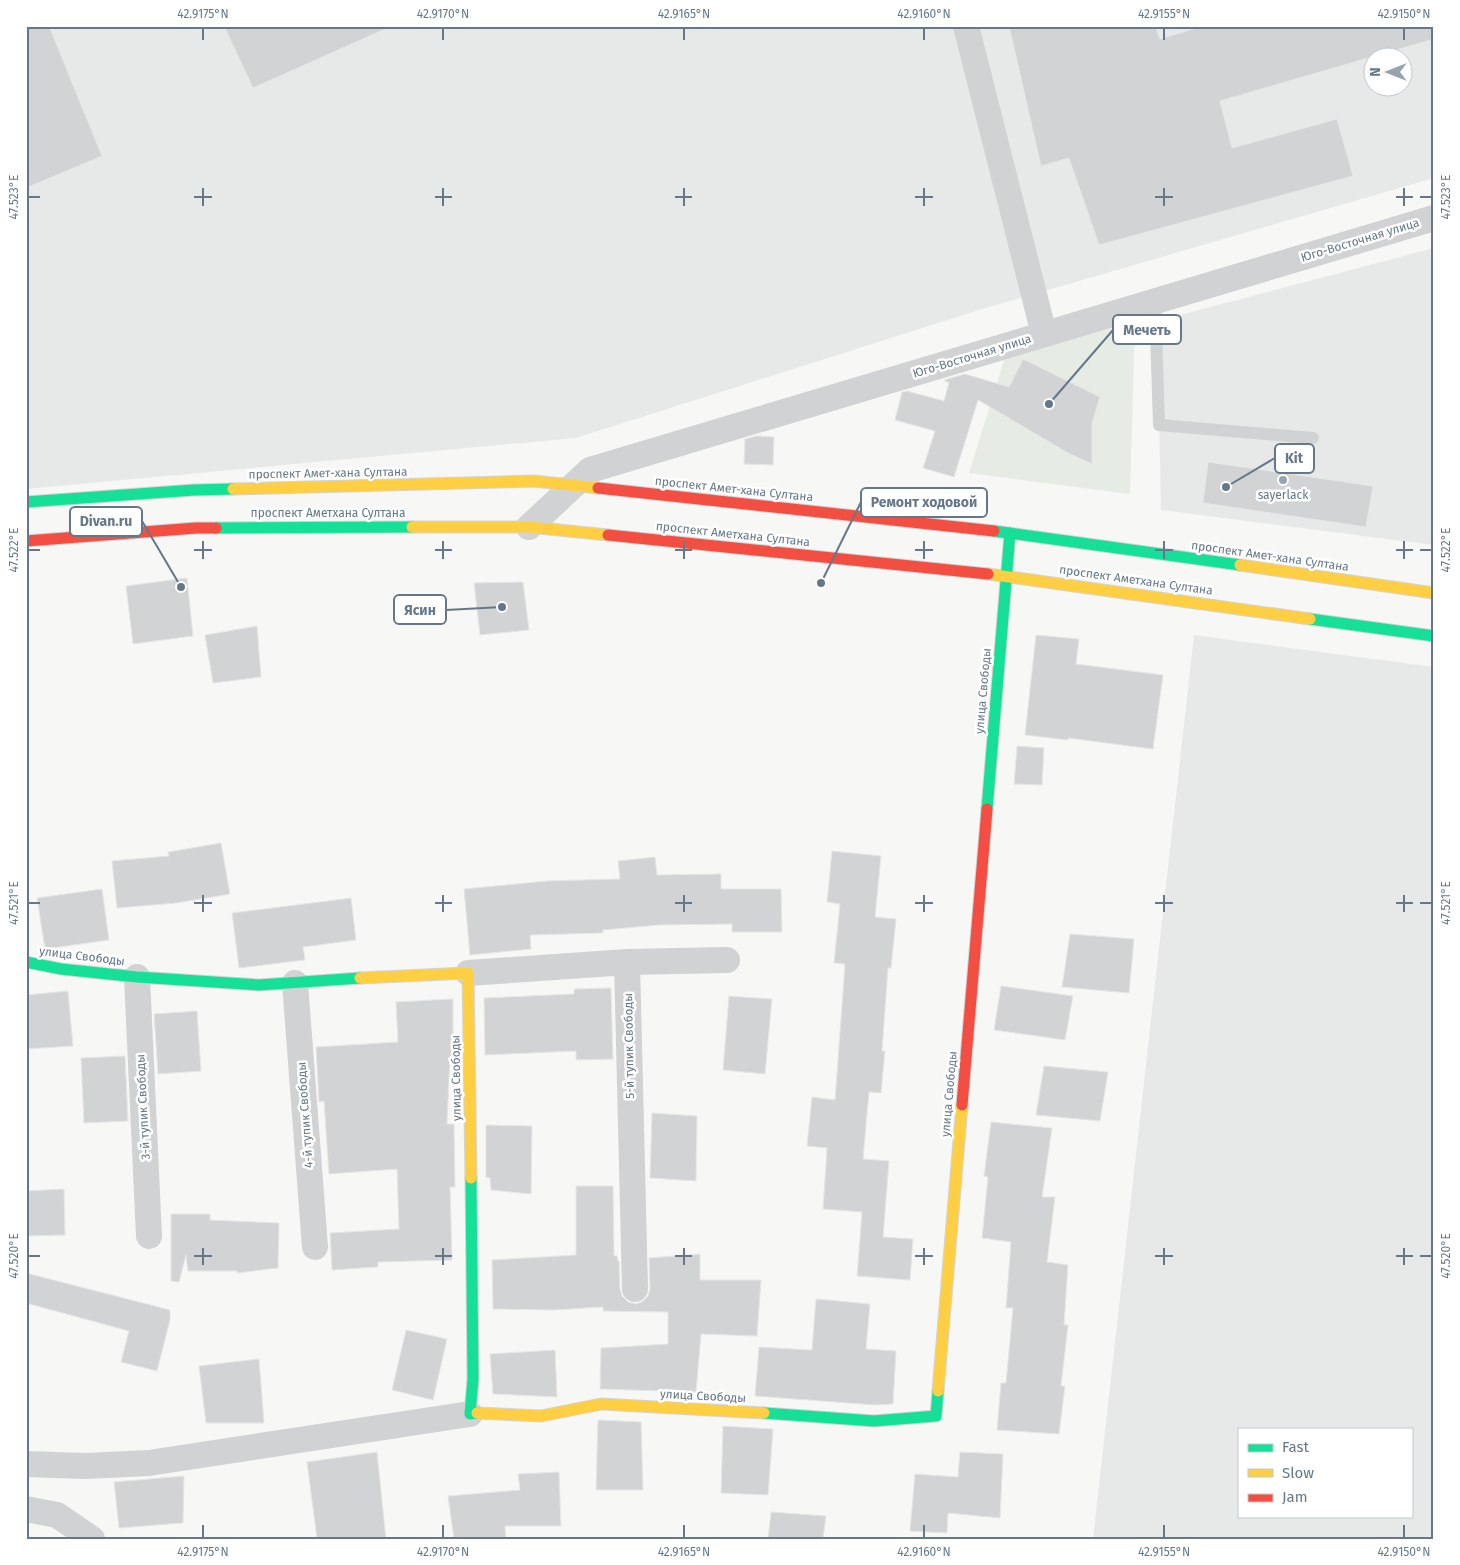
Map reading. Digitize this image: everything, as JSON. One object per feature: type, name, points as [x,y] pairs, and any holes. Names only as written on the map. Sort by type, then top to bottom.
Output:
[{"type":"main road","name":"проспект Амет-хана Султана","points":[[26,502],[194,490],[534,481],[1010,533],[1434,593]]},
{"type":"main road","name":"проспект Аметхана Султана","points":[[26,542],[196,528],[529,526],[1007,576],[1434,636]]},
{"type":"main road","name":"улица Свободы","points":[[26,962],[61,969],[137,977],[259,985],[406,975],[468,973],[473,1369],[470,1414],[541,1416],[601,1404],[790,1414],[874,1421],[936,1416],[1010,533]]},
{"type":"street","points":[[966,26],[1044,334]]},
{"type":"street","name":"Юго-Восточная улица","points":[[529,526],[590,470],[1434,218]]},
{"type":"street","points":[[468,973],[627,962],[727,960]]},
{"type":"street","name":"5-й тупик Свободы","points":[[627,962],[635,1289]]},
{"type":"street","name":"3-й тупик Свободы","points":[[137,977],[149,1236]]},
{"type":"street","name":"4-й тупик Свободы","points":[[295,983],[315,1247]]},
{"type":"street","points":[[26,1464],[86,1466],[149,1463],[470,1414]]},
{"type":"street","points":[[26,1509],[57,1515],[92,1539]]},
{"type":"lane","points":[[1155,301],[1159,424],[1313,438]]},
{"type":"shaded area","points":[[26,26],[1434,26],[1434,178],[979,310],[576,438],[26,489]]},
{"type":"shaded area","points":[[1434,248],[1434,545],[1161,510],[1157,321]]},
{"type":"shaded area","points":[[1135,322],[1130,494],[969,473],[1005,357]]},
{"type":"shaded area","points":[[1194,635],[1434,667],[1434,1539],[1093,1539]]},
{"type":"building","points":[[26,26],[49,26],[102,156],[26,188]]},
{"type":"building","points":[[224,26],[392,26],[253,88]]},
{"type":"building","points":[[1009,26],[1155,26],[1160,39],[1203,26],[1434,26],[1434,39],[1403,48],[1362,48],[1362,60],[1220,101],[1232,148],[1337,119],[1353,176],[1099,245],[1069,158],[1041,166]]},
{"type":"building","points":[[1023,359],[1100,397],[1092,423],[1092,464],[1068,453],[978,400],[954,477],[923,468],[935,431],[895,420],[902,392],[907,391],[944,401],[949,383],[944,380],[965,374],[1009,387]]},
{"type":"building","points":[[757,436],[774,437],[773,465],[744,464],[745,439]]},
{"type":"building","points":[[1208,462],[1373,486],[1366,527],[1203,503]]},
{"type":"building","points":[[187,578],[193,636],[133,644],[126,586]]},
{"type":"building","points":[[523,582],[529,630],[480,635],[474,583]]},
{"type":"building","points":[[257,626],[261,677],[213,683],[205,635]]},
{"type":"building","points":[[1036,635],[1079,639],[1076,664],[1163,675],[1153,749],[1068,738],[1068,740],[1025,735]]},
{"type":"building","points":[[1017,746],[1044,748],[1042,785],[1014,784]]},
{"type":"building","points":[[221,843],[230,894],[176,903],[117,908],[112,861],[169,856],[168,852]]},
{"type":"building","points":[[832,851],[881,856],[875,917],[896,919],[891,968],[888,968],[882,1051],[885,1051],[881,1093],[869,1092],[863,1159],[889,1161],[883,1237],[913,1239],[910,1280],[857,1276],[862,1212],[823,1209],[827,1148],[807,1146],[812,1097],[835,1100],[845,964],[834,963],[840,904],[827,902]]},
{"type":"building","points":[[655,857],[657,875],[721,874],[721,889],[781,889],[782,932],[732,932],[732,924],[658,925],[603,930],[603,933],[530,935],[531,949],[470,955],[464,889],[547,881],[620,879],[618,861]]},
{"type":"building","points":[[102,889],[109,940],[45,949],[37,898]]},
{"type":"building","points":[[351,898],[356,940],[303,947],[305,960],[239,968],[232,913]]},
{"type":"building","points":[[1070,934],[1134,939],[1129,993],[1062,987]]},
{"type":"building","points":[[1001,986],[1073,996],[1065,1040],[994,1030]]},
{"type":"building","points":[[611,988],[613,1059],[576,1060],[576,1051],[485,1055],[484,998],[574,994],[574,989]]},
{"type":"building","points":[[68,991],[73,1046],[26,1049],[26,995]]},
{"type":"building","points":[[729,996],[772,999],[765,1074],[723,1070]]},
{"type":"building","points":[[453,999],[453,1056],[450,1056],[447,1124],[454,1124],[455,1187],[450,1187],[452,1260],[378,1262],[378,1267],[332,1270],[330,1233],[399,1229],[397,1169],[329,1174],[324,1101],[319,1102],[316,1047],[398,1042],[396,1002]]},
{"type":"building","points":[[197,1011],[201,1071],[158,1074],[154,1014]]},
{"type":"building","points":[[125,1056],[128,1121],[84,1123],[81,1058]]},
{"type":"building","points":[[1044,1066],[1108,1072],[1100,1121],[1036,1115]]},
{"type":"building","points":[[652,1113],[697,1116],[696,1181],[650,1178]]},
{"type":"building","points":[[991,1122],[1052,1128],[1042,1197],[1055,1197],[1047,1262],[1068,1265],[1064,1325],[1068,1325],[1061,1386],[1065,1386],[1059,1434],[997,1430],[1001,1383],[1006,1383],[1013,1308],[1006,1308],[1011,1242],[982,1238],[988,1177],[984,1176]]},
{"type":"building","points":[[486,1125],[532,1126],[531,1194],[491,1190],[490,1178],[486,1177]]},
{"type":"building","points":[[576,1186],[613,1186],[614,1256],[617,1256],[619,1261],[622,1296],[628,1302],[636,1304],[642,1302],[648,1296],[650,1289],[649,1258],[700,1254],[700,1280],[761,1280],[757,1336],[701,1334],[696,1392],[600,1389],[601,1348],[668,1344],[668,1312],[603,1311],[603,1307],[554,1310],[493,1309],[492,1260],[576,1255]]},
{"type":"building","points":[[64,1189],[65,1235],[26,1236],[26,1191]]},
{"type":"building","points":[[171,1214],[210,1214],[210,1220],[279,1223],[278,1268],[237,1273],[237,1271],[188,1271],[186,1255],[179,1282],[171,1281]]},
{"type":"building","points":[[26,1273],[170,1310],[170,1320],[157,1371],[121,1362],[129,1331],[26,1303]]},
{"type":"building","points":[[816,1299],[870,1304],[866,1349],[896,1351],[893,1404],[874,1405],[755,1396],[759,1347],[812,1350]]},
{"type":"building","points":[[406,1330],[447,1339],[433,1400],[392,1390]]},
{"type":"building","points":[[555,1350],[557,1397],[493,1394],[490,1354]]},
{"type":"building","points":[[259,1359],[264,1423],[206,1423],[199,1366]]},
{"type":"building","points":[[598,1420],[641,1422],[643,1490],[596,1490]]},
{"type":"building","points":[[723,1426],[773,1429],[768,1495],[721,1493]]},
{"type":"building","points":[[377,1452],[386,1539],[317,1539],[307,1462]]},
{"type":"building","points":[[960,1452],[1003,1454],[1000,1518],[948,1513],[947,1533],[910,1531],[915,1474],[958,1477]]},
{"type":"building","points":[[559,1472],[561,1526],[505,1526],[506,1539],[454,1539],[448,1496],[520,1490],[518,1474]]},
{"type":"building","points":[[184,1476],[183,1523],[119,1528],[114,1482]]},
{"type":"building","points":[[771,1512],[826,1516],[823,1539],[768,1539]]},
{"type":"traffic: fast","points":[[26,502],[233,489]]},
{"type":"traffic: fast","points":[[216,528],[412,527]]},
{"type":"traffic: fast","points":[[994,531],[1240,565]]},
{"type":"traffic: fast","points":[[987,809],[1010,533]]},
{"type":"traffic: fast","points":[[1310,619],[1434,636]]},
{"type":"traffic: fast","points":[[26,962],[61,969],[137,977],[259,985],[360,978]]},
{"type":"traffic: fast","points":[[471,1178],[473,1379],[470,1414],[477,1413]]},
{"type":"traffic: fast","points":[[764,1413],[874,1421],[936,1416],[938,1391]]},
{"type":"traffic: slow","points":[[233,489],[534,481],[598,488]]},
{"type":"traffic: slow","points":[[412,527],[529,527],[608,535]]},
{"type":"traffic: slow","points":[[1240,565],[1434,593]]},
{"type":"traffic: slow","points":[[988,574],[1310,619]]},
{"type":"traffic: slow","points":[[360,978],[468,973],[471,1178]]},
{"type":"traffic: slow","points":[[938,1391],[962,1105]]},
{"type":"traffic: slow","points":[[477,1413],[541,1416],[601,1404],[764,1413]]},
{"type":"traffic: jam","points":[[598,488],[994,531]]},
{"type":"traffic: jam","points":[[26,541],[216,528]]},
{"type":"traffic: jam","points":[[608,535],[988,574]]},
{"type":"traffic: jam","points":[[962,1105],[987,809]]},
{"type":"place","name":"Мечеть","points":[[1049,404]]},
{"type":"place","name":"sayerlack","points":[[1283,480]]},
{"type":"place","name":"Kit","points":[[1226,487]]},
{"type":"place","name":"Ремонт ходовой","points":[[821,583]]},
{"type":"place","name":"Divan.ru","points":[[181,587]]},
{"type":"place","name":"Ясин","points":[[502,607]]}]
